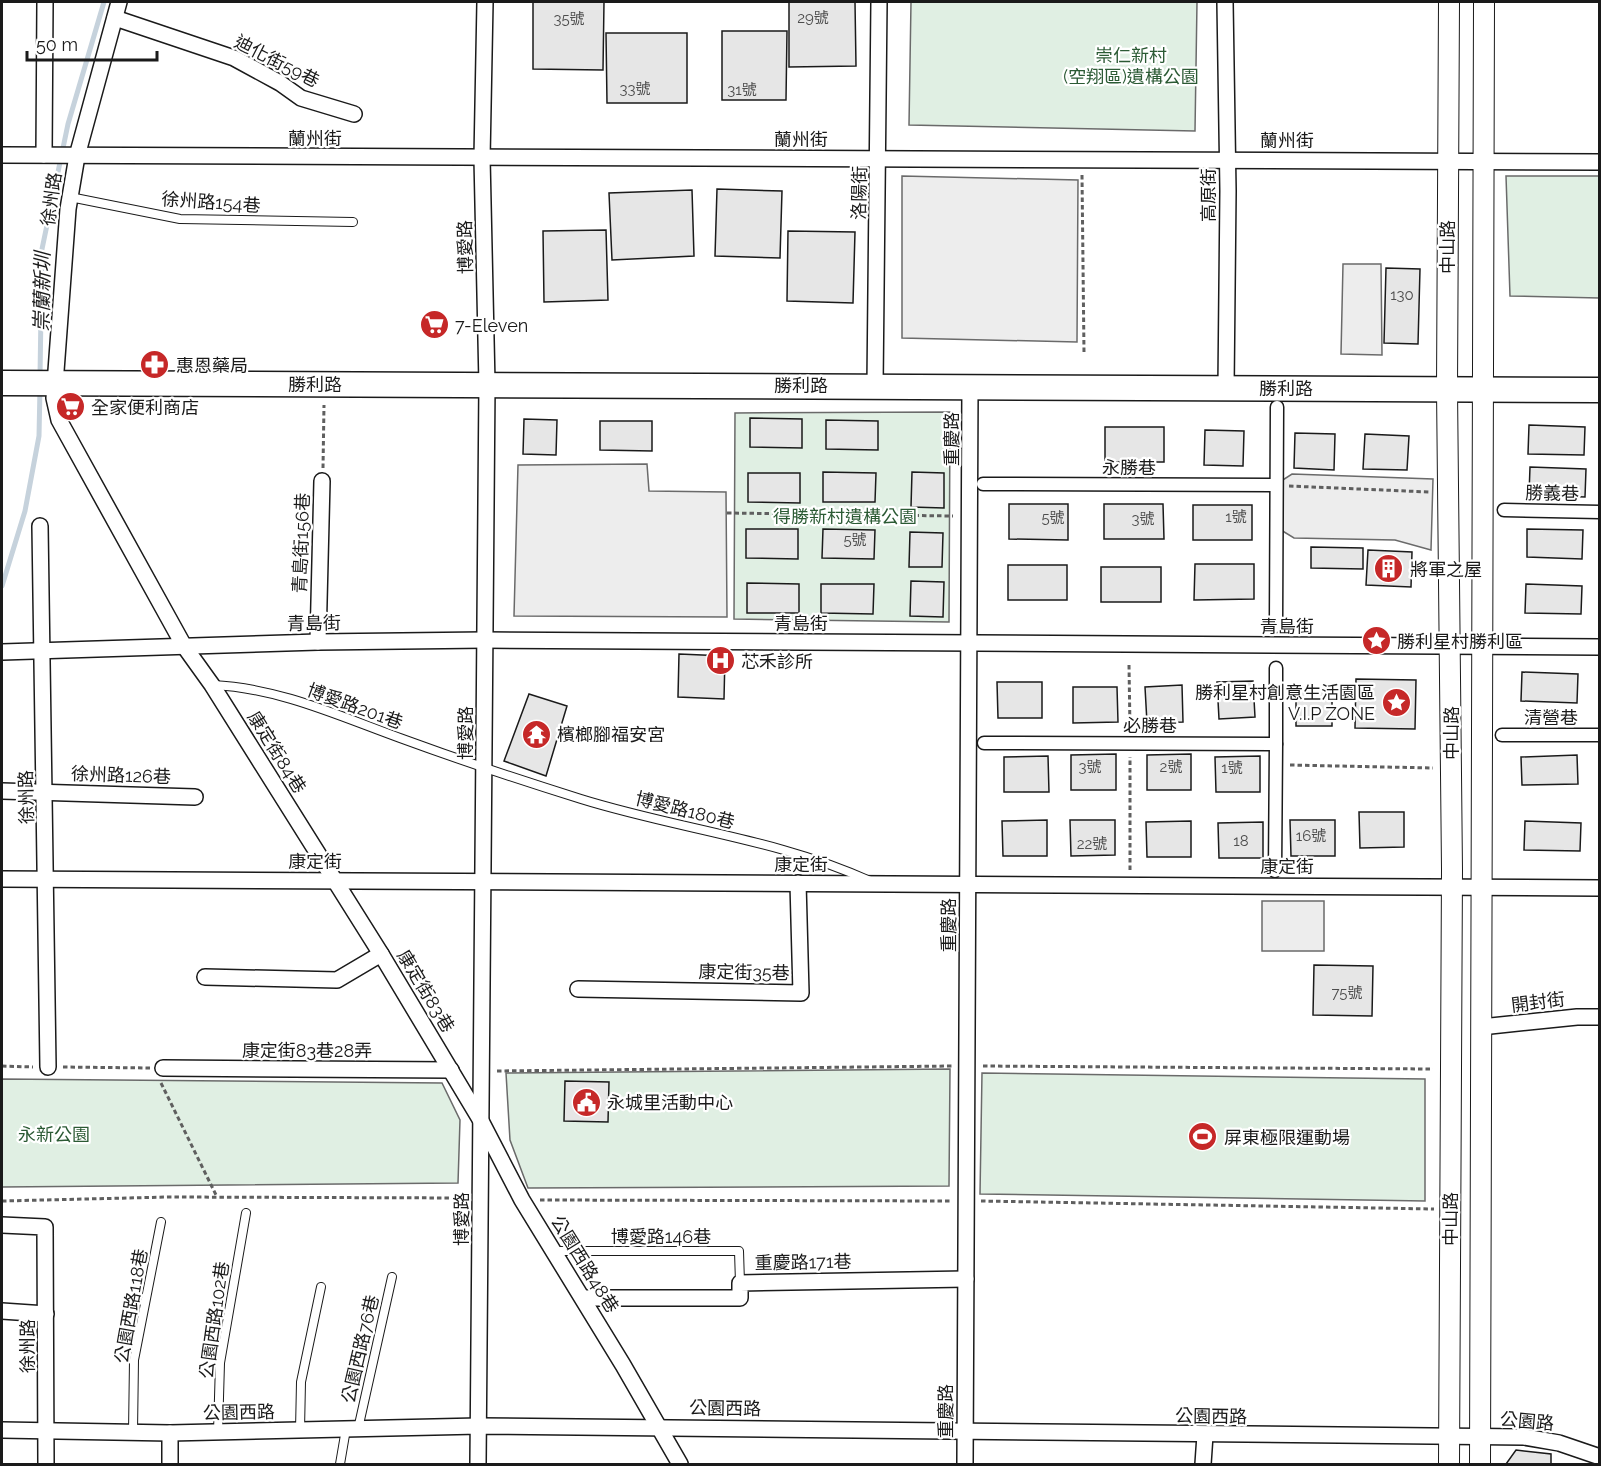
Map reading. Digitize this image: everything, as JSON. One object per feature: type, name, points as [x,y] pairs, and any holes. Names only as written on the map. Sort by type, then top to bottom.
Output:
[{"type":"main road","name":"勝利路","points":[[2,383],[1599,390]]},
{"type":"street","name":"徐州路","points":[[45,2],[49,155]]},
{"type":"street","name":"徐州路","points":[[119,2],[74,155],[46,382],[54,398],[58,420],[183,646]]},
{"type":"street","name":"博愛路","points":[[478,1464],[487,384],[482,158],[485,2]]},
{"type":"street","name":"洛陽街","points":[[875,386],[879,2]]},
{"type":"street","name":"高原街","points":[[1225,2],[1228,159],[1226,388]]},
{"type":"street","name":"中山路","points":[[1449,2],[1447,389],[1451,646],[1449,1464]]},
{"type":"street","name":"中山路","points":[[1480,1464],[1484,2]]},
{"type":"street","name":"迪化街59巷","points":[[115,18],[234,58],[280,83],[301,98],[354,114]]},
{"type":"street","name":"蘭州街","points":[[2,155],[1599,162]]},
{"type":"street","name":"重慶路","points":[[965,1464],[970,386]]},
{"type":"street","points":[[1276,626],[1277,407]]},
{"type":"street","name":"青島街156巷","points":[[318,642],[322,481]]},
{"type":"street","name":"永勝巷","points":[[983,484],[1275,485]]},
{"type":"street","name":"勝義巷","points":[[1504,510],[1599,512]]},
{"type":"street","name":"徐州路","points":[[40,526],[48,1067]]},
{"type":"street","name":"青島街","points":[[2,652],[318,642],[485,640],[1599,647]]},
{"type":"street","name":"康定街84巷","points":[[183,646],[212,685],[336,881]]},
{"type":"street","points":[[1275,871],[1276,668]]},
{"type":"street","name":"清營巷","points":[[1502,735],[1599,735]]},
{"type":"street","name":"必勝巷","points":[[984,743],[1276,744]]},
{"type":"street","name":"徐州路126巷","points":[[2,791],[195,797]]},
{"type":"street","name":"康定街","points":[[2,879],[1599,888]]},
{"type":"street","name":"康定街83巷","points":[[336,881],[481,1121]]},
{"type":"street","name":"康定街35巷","points":[[578,988],[801,993],[798,883]]},
{"type":"street","points":[[205,977],[337,980],[381,954]]},
{"type":"street","name":"開封街","points":[[1481,1027],[1599,1017]]},
{"type":"street","name":"康定街83巷28弄","points":[[159,1068],[450,1070]]},
{"type":"street","name":"公園西路48巷","points":[[481,1121],[553,1251],[680,1464]]},
{"type":"street","name":"徐州路","points":[[2,1225],[45,1227],[46,1464]]},
{"type":"street","name":"重慶路171巷","points":[[583,1299],[740,1298],[740,1282],[966,1279]]},
{"type":"street","points":[[2,1311],[46,1314]]},
{"type":"street","name":"公園西路","points":[[2,1430],[170,1433],[479,1426],[657,1426],[965,1433],[1449,1438]]},
{"type":"street","points":[[170,1433],[170,1464]]},
{"type":"street","points":[[1203,1464],[1205,1435]]},
{"type":"street","name":"公園路","points":[[1449,1438],[1540,1439],[1599,1457]]},
{"type":"lane","name":"徐州路154巷","points":[[70,197],[180,219],[353,222]]},
{"type":"lane","name":"博愛路201巷","points":[[212,685],[277,693],[484,769]]},
{"type":"lane","name":"博愛路180巷","points":[[484,769],[591,802],[836,865],[877,884]]},
{"type":"lane","name":"公園西路102巷","points":[[218,1432],[220,1363],[246,1213]]},
{"type":"lane","name":"公園西路118巷","points":[[133,1432],[134,1360],[161,1222]]},
{"type":"lane","name":"博愛路146巷","points":[[553,1251],[739,1251],[740,1282]]},
{"type":"lane","name":"公園西路76巷","points":[[340,1464],[352,1429],[392,1277]]},
{"type":"lane","points":[[300,1430],[301,1382],[321,1287]]},
{"type":"path","points":[[1082,170],[1084,353]]},
{"type":"path","points":[[322,481],[325,384]]},
{"type":"path","points":[[1275,485],[1432,492]]},
{"type":"path","points":[[727,513],[955,516]]},
{"type":"path","points":[[1129,665],[1130,870]]},
{"type":"path","points":[[1276,765],[1433,768]]},
{"type":"path","points":[[2,1066],[159,1068],[217,1197]]},
{"type":"path","points":[[2,1201],[217,1197],[480,1198]]},
{"type":"green space","name":"崇仁新村 (空翔區)遺構公園","points":[[911,2],[1197,2],[1195,131],[909,125]]},
{"type":"green space","points":[[1506,176],[1599,176],[1599,298],[1510,296]]},
{"type":"green space","name":"得勝新村遺構公園","points":[[950,412],[949,622],[734,619],[735,413]]},
{"type":"green space","points":[[950,1069],[949,1186],[528,1188],[510,1140],[506,1073]]},
{"type":"green space","name":"屏東極限運動場","points":[[982,1073],[1425,1079],[1425,1201],[980,1194]]},
{"type":"green space","name":"永新公園","points":[[2,1079],[442,1083],[460,1120],[458,1183],[2,1187]]},
{"type":"shaded area","points":[[902,176],[1078,180],[1077,342],[902,338]]},
{"type":"shaded area","points":[[1343,264],[1381,264],[1382,355],[1341,354]]},
{"type":"shaded area","points":[[647,464],[649,491],[726,492],[727,617],[514,616],[518,465]]},
{"type":"shaded area","points":[[1292,474],[1433,479],[1431,550],[1395,540],[1294,538],[1276,527],[1275,485]]},
{"type":"shaded area","points":[[1262,901],[1324,901],[1324,951],[1262,951]]},
{"type":"building","points":[[533,2],[604,2],[603,70],[533,69]]},
{"type":"building","points":[[789,2],[855,2],[856,66],[789,67]]},
{"type":"building","points":[[722,31],[787,31],[786,100],[722,100]]},
{"type":"building","points":[[606,33],[687,33],[687,103],[607,103]]},
{"type":"building","points":[[717,189],[782,191],[780,258],[715,256]]},
{"type":"building","points":[[692,190],[694,256],[612,260],[609,193]]},
{"type":"building","points":[[606,230],[608,300],[544,302],[543,231]]},
{"type":"building","points":[[788,231],[855,232],[853,303],[787,301]]},
{"type":"building","points":[[1386,268],[1420,269],[1418,344],[1384,343]]},
{"type":"building","points":[[750,418],[802,419],[802,448],[750,447]]},
{"type":"building","points":[[524,419],[557,420],[556,455],[523,454]]},
{"type":"building","points":[[826,420],[878,421],[878,450],[826,449]]},
{"type":"building","points":[[600,421],[652,421],[652,451],[600,450]]},
{"type":"building","points":[[1529,425],[1585,427],[1584,455],[1528,454]]},
{"type":"building","points":[[1105,427],[1164,427],[1164,462],[1105,462]]},
{"type":"building","points":[[1205,430],[1244,431],[1243,466],[1204,465]]},
{"type":"building","points":[[1295,433],[1335,434],[1334,470],[1294,468]]},
{"type":"building","points":[[1365,434],[1409,436],[1407,470],[1363,469]]},
{"type":"building","points":[[1530,467],[1586,469],[1585,497],[1529,495]]},
{"type":"building","points":[[823,472],[876,473],[875,502],[823,502]]},
{"type":"building","points":[[912,472],[944,473],[944,508],[911,507]]},
{"type":"building","points":[[748,473],[800,473],[800,503],[748,502]]},
{"type":"building","points":[[1009,504],[1068,504],[1068,540],[1009,539]]},
{"type":"building","points":[[1104,504],[1163,504],[1164,539],[1104,539]]},
{"type":"building","points":[[1193,505],[1252,505],[1252,540],[1193,540]]},
{"type":"building","points":[[746,529],[798,529],[798,559],[746,558]]},
{"type":"building","points":[[823,529],[875,530],[874,559],[822,558]]},
{"type":"building","points":[[1527,529],[1583,530],[1582,559],[1527,557]]},
{"type":"building","points":[[910,532],[943,533],[942,567],[909,567]]},
{"type":"building","points":[[1311,547],[1363,548],[1363,569],[1311,568]]},
{"type":"building","name":"將軍之屋","points":[[1368,550],[1412,552],[1411,587],[1366,585]]},
{"type":"building","points":[[1195,564],[1254,564],[1254,599],[1194,600]]},
{"type":"building","points":[[1008,565],[1067,565],[1067,600],[1008,600]]},
{"type":"building","points":[[1101,567],[1161,567],[1161,602],[1101,602]]},
{"type":"building","points":[[911,581],[944,582],[943,617],[910,616]]},
{"type":"building","points":[[747,583],[799,584],[799,613],[747,613]]},
{"type":"building","points":[[821,584],[874,584],[873,614],[821,613]]},
{"type":"building","points":[[1526,584],[1582,586],[1581,614],[1525,613]]},
{"type":"building","points":[[679,654],[725,656],[724,699],[678,697]]},
{"type":"building","points":[[1522,672],[1578,674],[1577,703],[1521,701]]},
{"type":"building","points":[[1356,679],[1416,680],[1415,729],[1355,728]]},
{"type":"building","points":[[1253,681],[1255,717],[1219,719],[1217,682]]},
{"type":"building","points":[[997,682],[1042,682],[1042,718],[998,718]]},
{"type":"building","points":[[1182,685],[1183,722],[1147,723],[1145,687]]},
{"type":"building","points":[[1073,687],[1117,687],[1118,722],[1073,723]]},
{"type":"building","points":[[1296,689],[1332,689],[1332,726],[1296,726]]},
{"type":"building","name":"檳榔腳福安宮","points":[[529,694],[567,706],[546,776],[504,761]]},
{"type":"building","points":[[1116,754],[1116,790],[1071,790],[1071,755]]},
{"type":"building","points":[[1191,754],[1191,790],[1147,790],[1147,755]]},
{"type":"building","points":[[1577,755],[1578,784],[1522,785],[1521,757]]},
{"type":"building","points":[[1048,756],[1049,792],[1004,792],[1004,757]]},
{"type":"building","points":[[1260,756],[1260,792],[1216,792],[1215,757]]},
{"type":"building","points":[[1359,812],[1404,812],[1404,847],[1360,848]]},
{"type":"building","points":[[1047,820],[1047,856],[1003,856],[1002,821]]},
{"type":"building","points":[[1070,820],[1115,820],[1115,855],[1071,856]]},
{"type":"building","points":[[1290,820],[1335,820],[1335,856],[1291,856]]},
{"type":"building","points":[[1191,821],[1191,857],[1147,857],[1146,822]]},
{"type":"building","points":[[1525,821],[1581,823],[1580,851],[1524,850]]},
{"type":"building","points":[[1263,822],[1263,858],[1219,858],[1218,823]]},
{"type":"building","points":[[1314,965],[1373,966],[1372,1016],[1313,1015]]},
{"type":"building","name":"永城里活動中心","points":[[565,1081],[609,1082],[608,1122],[564,1121]]},
{"type":"building","points":[[1516,1450],[1551,1454],[1551,1464],[1506,1464]]},
{"type":"waterway","name":"崇蘭新圳","points":[[40,376],[42,249],[68,124],[104,2]]},
{"type":"waterway","name":"崇蘭新圳","points":[[2,586],[25,511],[39,436],[40,388]]},
{"type":"place","name":"7-Eleven","points":[[434,325]]},
{"type":"place","name":"惠恩藥局","points":[[155,365]]},
{"type":"place","name":"全家便利商店","points":[[70,407]]},
{"type":"place","name":"將軍之屋","points":[[1389,569]]},
{"type":"place","name":"勝利星村勝利區","points":[[1376,641]]},
{"type":"place","name":"芯禾診所","points":[[720,661]]},
{"type":"place","name":"勝利星村創意生活園區 V.I.P ZONE","points":[[1396,702]]},
{"type":"place","name":"檳榔腳福安宮","points":[[536,734]]},
{"type":"place","name":"永城里活動中心","points":[[586,1102]]},
{"type":"place","name":"屏東極限運動場","points":[[1203,1137]]}]
